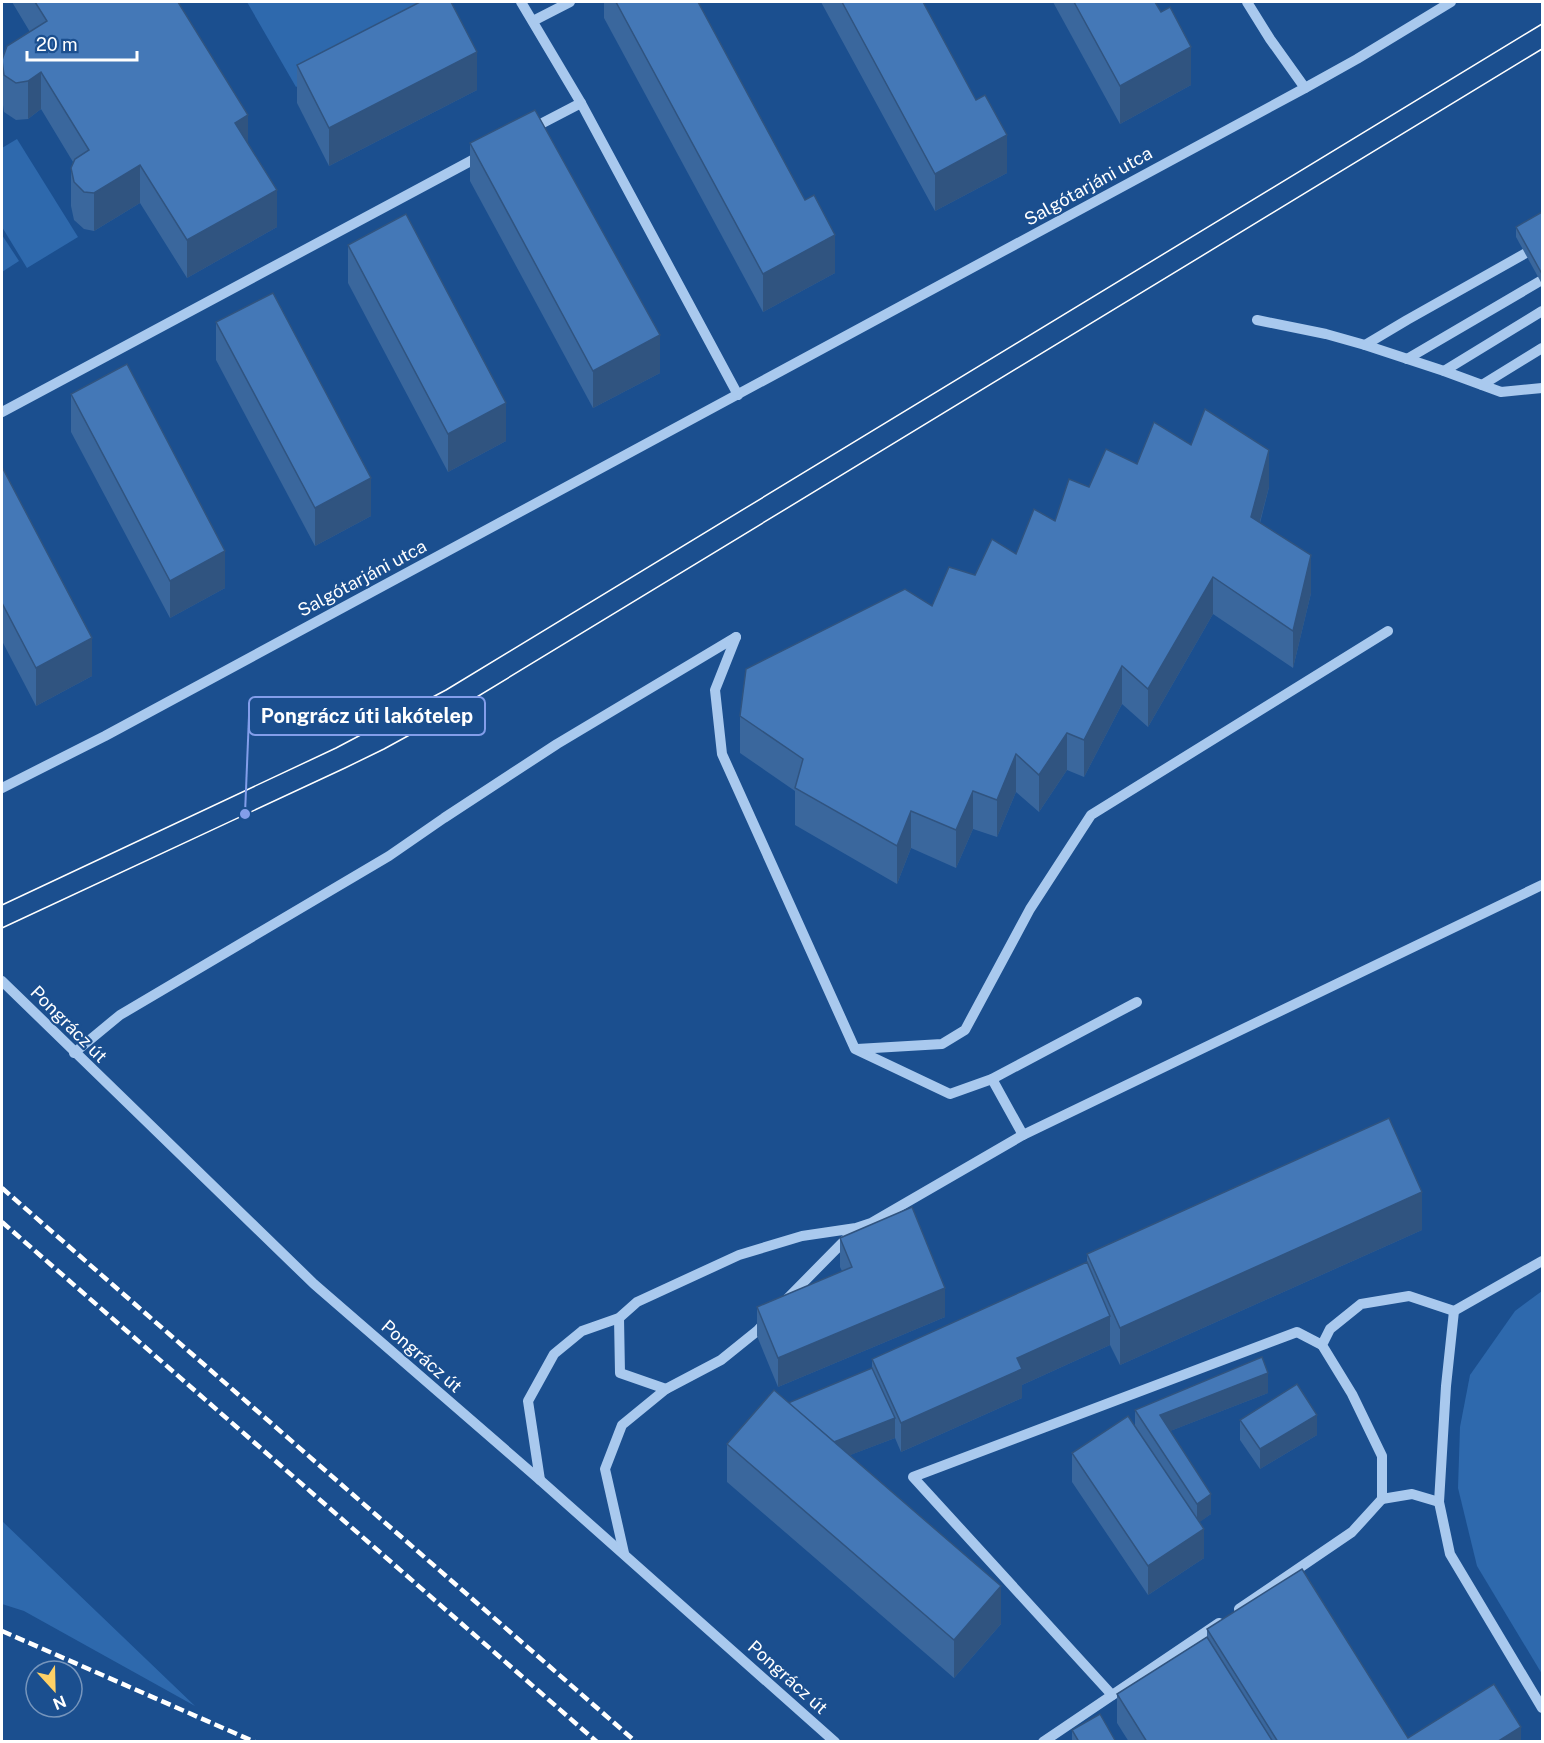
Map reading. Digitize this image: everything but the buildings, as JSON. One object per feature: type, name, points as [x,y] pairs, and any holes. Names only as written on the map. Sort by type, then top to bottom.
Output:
[{"type":"street","points":[[521,2],[581,103],[738,395]]},
{"type":"street","points":[[533,21],[570,2]]},
{"type":"street","points":[[1247,2],[1305,88]]},
{"type":"street","name":"Salgótarjáni utca","points":[[2,788],[116,730],[1305,88],[1451,2]]},
{"type":"street","points":[[519,135],[581,103]]},
{"type":"street","points":[[2,412],[489,152]]},
{"type":"street","points":[[1365,345],[1542,244]]},
{"type":"street","points":[[1407,359],[1542,280]]},
{"type":"street","points":[[1444,371],[1542,311]]},
{"type":"street","points":[[1257,320],[1326,334],[1365,345],[1501,392],[1542,388]]},
{"type":"street","points":[[1482,385],[1542,348]]},
{"type":"street","points":[[855,1049],[942,1044],[965,1030],[1030,909],[1091,815],[1388,631]]},
{"type":"street","points":[[74,1053],[120,1015],[389,856],[557,744],[736,637],[715,690],[722,754],[855,1049],[950,1094],[992,1079],[1137,1002]]},
{"type":"street","points":[[540,1480],[528,1401],[554,1354],[582,1331],[619,1318],[638,1302],[740,1255],[802,1236],[856,1228],[871,1223],[1023,1136],[1542,885]]},
{"type":"street","name":"Pongrácz út","points":[[2,981],[314,1284],[624,1553],[835,1742]]},
{"type":"street","points":[[992,1079],[1023,1136]]},
{"type":"street","points":[[624,1553],[605,1469],[622,1425],[666,1389],[721,1360],[757,1331],[856,1228]]},
{"type":"street","points":[[1322,1345],[1330,1329],[1361,1304],[1409,1296],[1454,1311],[1542,1261]]},
{"type":"street","points":[[1454,1311],[1446,1386],[1439,1502],[1450,1554],[1542,1708]]},
{"type":"street","points":[[619,1318],[620,1373],[666,1389]]},
{"type":"street","points":[[1112,1695],[914,1478],[1297,1332],[1322,1345],[1352,1394],[1382,1456],[1382,1499]]},
{"type":"street","points":[[1043,1742],[1352,1532],[1382,1499],[1412,1494],[1439,1502]]},
{"type":"shaded area","points":[[247,2],[431,2],[434,7],[296,87]]},
{"type":"shaded area","points":[[17,139],[78,237],[27,268],[2,227],[2,148]]},
{"type":"shaded area","points":[[2,235],[19,261],[2,272]]},
{"type":"shaded area","points":[[1542,1291],[1542,1674],[1477,1566],[1458,1488],[1460,1427],[1470,1375],[1515,1311]]},
{"type":"shaded area","points":[[2,1521],[195,1706],[24,1611],[2,1604]]},
{"type":"tram line","points":[[2,905],[336,748],[446,690],[1542,24]]},
{"type":"tram line","points":[[2,928],[345,768],[457,709],[1542,49]]},
{"type":"railway","points":[[2,1188],[636,1742]]},
{"type":"railway","points":[[2,1222],[597,1742]]},
{"type":"railway","points":[[2,1631],[255,1742]]},
{"type":"place","name":"Pongrácz úti lakótelep","points":[[245,814]]}]
